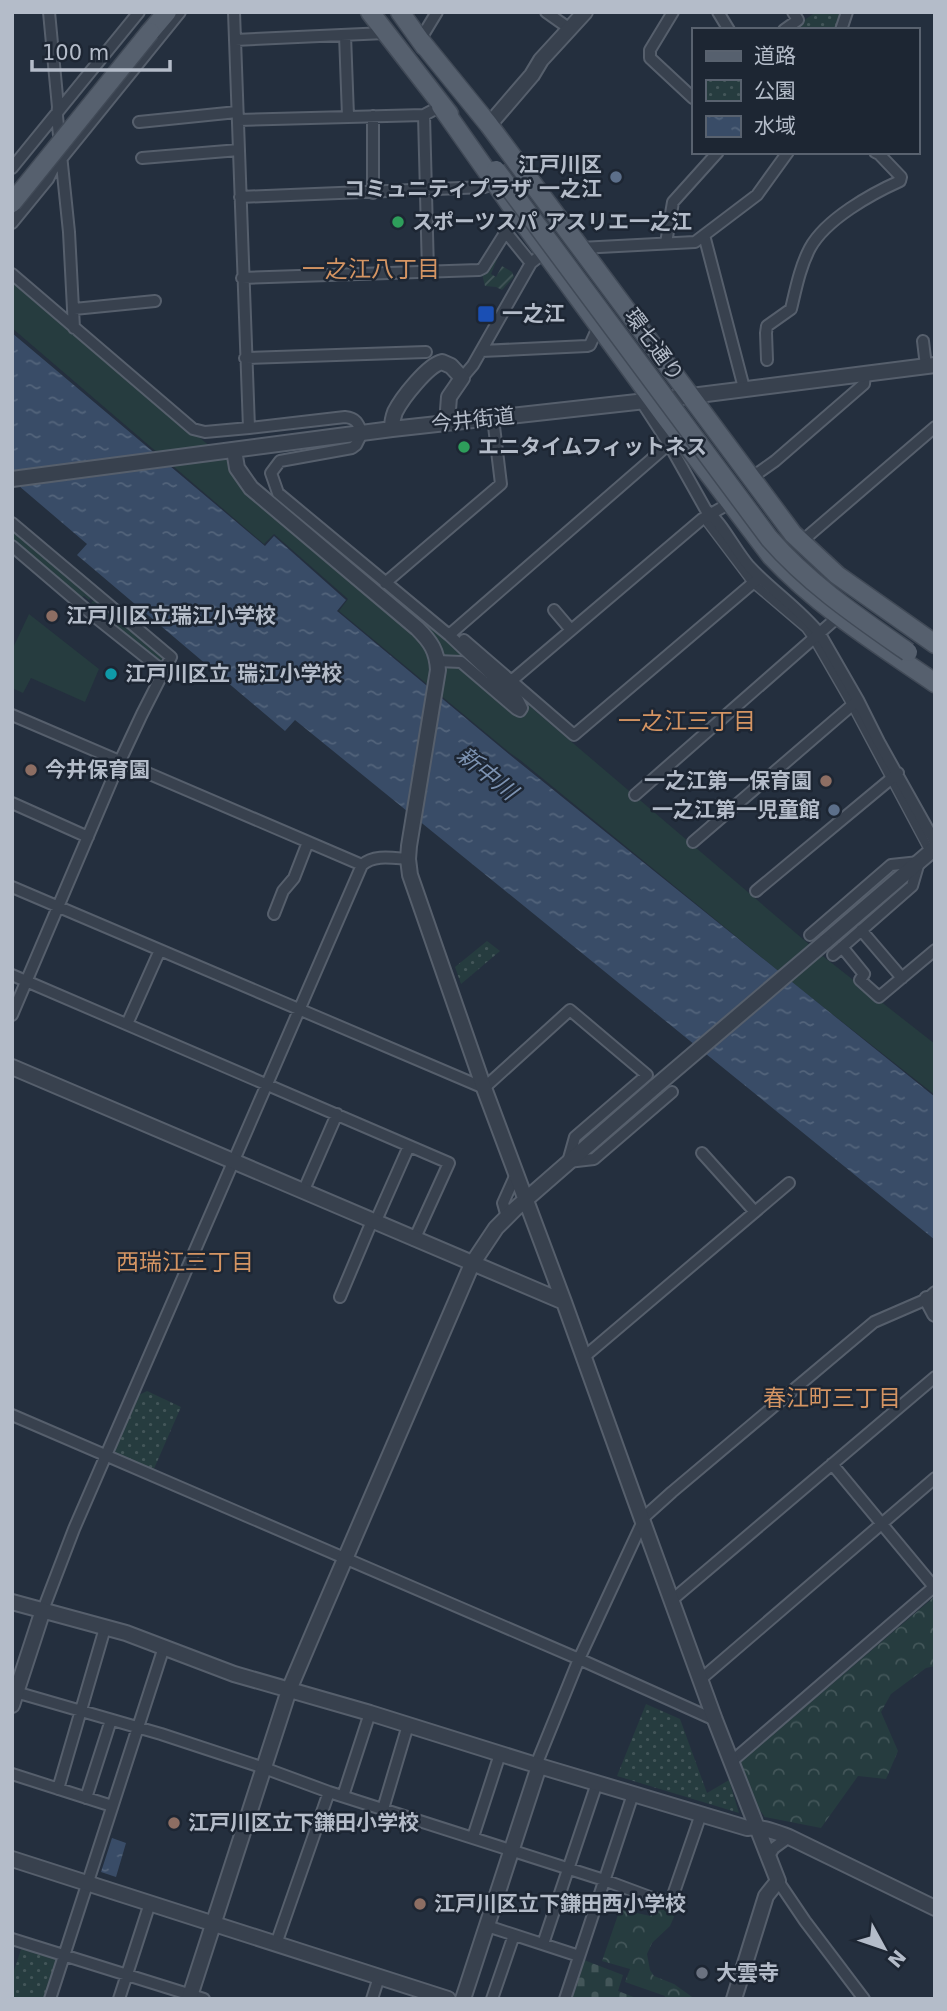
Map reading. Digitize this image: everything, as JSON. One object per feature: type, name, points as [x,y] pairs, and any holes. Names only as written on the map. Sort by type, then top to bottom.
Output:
[{"type":"main road","points":[[12,186],[142,22],[167,12]]},
{"type":"main road","name":"環七通り","points":[[370,12],[441,106],[498,172],[769,538],[798,569],[829,596],[926,645],[935,672]]},
{"type":"main road","name":"環七通り","points":[[400,12],[464,107],[498,172]]},
{"type":"main road","points":[[12,203],[142,22]]},
{"type":"main road","points":[[420,40],[489,125],[801,542],[837,575],[926,645]]},
{"type":"main road","points":[[498,172],[538,258],[599,325],[647,400],[764,547],[786,572],[839,616],[935,683]]},
{"type":"street","points":[[49,12],[69,232],[74,328]]},
{"type":"street","points":[[12,169],[142,22],[127,12]]},
{"type":"street","points":[[12,223],[180,12]]},
{"type":"street","points":[[233,12],[249,428]]},
{"type":"street","points":[[420,40],[438,12]]},
{"type":"street","points":[[547,12],[570,29]]},
{"type":"street","points":[[489,125],[532,75],[541,60],[585,12]]},
{"type":"street","points":[[673,12],[649,55],[692,97]]},
{"type":"street","points":[[718,12],[728,28]]},
{"type":"street","points":[[787,28],[799,20],[793,12]]},
{"type":"street","points":[[235,40],[385,33]]},
{"type":"street","points":[[345,35],[348,116]]},
{"type":"street","points":[[139,122],[238,116],[424,115],[441,106]]},
{"type":"street","points":[[424,115],[428,272]]},
{"type":"street","points":[[373,117],[373,193]]},
{"type":"street","points":[[142,158],[239,149]]},
{"type":"street","points":[[666,243],[673,202],[716,154]]},
{"type":"street","points":[[580,248],[695,242],[757,195],[787,154]]},
{"type":"street","points":[[767,360],[767,327],[791,309],[797,279],[808,251],[822,230],[859,203],[900,181],[901,177],[879,154]]},
{"type":"street","points":[[240,197],[485,187],[498,172]]},
{"type":"street","points":[[242,278],[479,270],[483,268],[517,214]]},
{"type":"street","points":[[447,423],[449,397],[473,365],[538,258],[505,231]]},
{"type":"street","points":[[704,235],[744,388]]},
{"type":"street","points":[[12,274],[193,429],[205,432],[352,418],[359,424],[362,433],[352,448],[279,461],[271,473],[278,493],[449,635],[518,700],[522,708],[520,711],[516,709],[461,662],[437,666]]},
{"type":"street","points":[[74,309],[155,301]]},
{"type":"street","points":[[481,351],[587,346],[590,345],[599,325]]},
{"type":"street","points":[[923,341],[931,365]]},
{"type":"street","points":[[246,358],[426,352]]},
{"type":"street","points":[[392,429],[398,407],[432,366],[438,362],[446,363],[462,378]]},
{"type":"street","name":"今井街道","points":[[12,479],[392,429],[691,396],[931,365]]},
{"type":"street","points":[[751,478],[775,461],[864,384],[865,373]]},
{"type":"street","points":[[647,400],[708,516],[733,545],[756,580],[812,624],[879,742],[933,850],[833,948]]},
{"type":"street","points":[[385,583],[501,484],[493,418]]},
{"type":"street","points":[[801,542],[935,427]]},
{"type":"street","points":[[449,635],[669,444]]},
{"type":"street","points":[[234,450],[237,468],[251,488],[417,628],[436,651],[437,666],[408,853],[414,888],[484,1088],[715,1720],[768,1857],[778,1881],[804,1921],[863,1999]]},
{"type":"street","points":[[510,682],[708,516],[730,503]]},
{"type":"street","points":[[12,523],[171,657],[120,761],[12,1015]]},
{"type":"street","points":[[13,550],[163,671]]},
{"type":"street","points":[[449,635],[459,636],[574,735],[756,580]]},
{"type":"street","points":[[554,610],[571,630]]},
{"type":"street","points":[[635,795],[839,616]]},
{"type":"street","points":[[693,842],[855,702]]},
{"type":"street","points":[[12,715],[362,865]]},
{"type":"street","points":[[756,891],[895,776]]},
{"type":"street","points":[[12,803],[88,836]]},
{"type":"street","points":[[274,914],[283,891],[294,878],[308,842]]},
{"type":"street","points":[[408,853],[374,858],[362,865],[74,1529],[13,1696],[138,1728],[604,1880],[663,1902],[672,1898],[701,1814]]},
{"type":"street","points":[[12,1939],[194,1997],[213,1923],[289,1690],[472,1264],[496,1228],[651,1081],[861,930],[912,887],[919,862]]},
{"type":"street","points":[[810,935],[891,865],[919,862]]},
{"type":"street","points":[[12,887],[484,1088]]},
{"type":"street","points":[[861,930],[902,978]]},
{"type":"street","points":[[833,948],[864,974],[860,980],[879,997],[935,950]]},
{"type":"street","points":[[127,1024],[160,950]]},
{"type":"street","points":[[12,975],[449,1163],[414,1240]]},
{"type":"street","points":[[484,1088],[570,1010],[651,1081]]},
{"type":"street","points":[[12,1067],[564,1302]]},
{"type":"street","points":[[568,1162],[594,1159],[672,1092]]},
{"type":"street","points":[[303,1192],[337,1114]]},
{"type":"street","points":[[340,1297],[409,1146]]},
{"type":"street","points":[[702,1153],[754,1212]]},
{"type":"street","points":[[507,1217],[503,1203],[516,1174]]},
{"type":"street","points":[[584,1357],[789,1183]]},
{"type":"street","points":[[463,1999],[538,1766],[579,1659],[642,1520],[874,1322],[931,1296],[935,1314]]},
{"type":"street","points":[[672,1600],[935,1377]]},
{"type":"street","points":[[12,1415],[715,1720]]},
{"type":"street","points":[[731,1762],[934,1587],[832,1464]]},
{"type":"street","points":[[701,1679],[935,1478]]},
{"type":"street","points":[[12,1602],[106,1628],[234,1674],[538,1766],[747,1828],[757,1827],[789,1837],[935,1908]]},
{"type":"street","points":[[58,1789],[106,1628]]},
{"type":"street","points":[[50,1999],[164,1647]]},
{"type":"street","points":[[343,1796],[370,1713]]},
{"type":"street","points":[[86,1798],[111,1720]]},
{"type":"street","points":[[383,1809],[408,1725]]},
{"type":"street","points":[[473,1838],[500,1754]]},
{"type":"street","points":[[12,1774],[112,1807]]},
{"type":"street","points":[[542,1944],[597,1783]]},
{"type":"street","points":[[276,1944],[329,1792]]},
{"type":"street","points":[[565,1999],[633,1794]]},
{"type":"street","points":[[768,1857],[774,1848],[789,1837]]},
{"type":"street","points":[[12,1859],[447,1999]]},
{"type":"street","points":[[734,1999],[766,1896],[778,1881]]},
{"type":"street","points":[[119,1999],[150,1903]]},
{"type":"street","points":[[487,1926],[579,1956]]},
{"type":"street","points":[[492,1999],[514,1935]]},
{"type":"street","points":[[372,1999],[379,1977]]},
{"type":"green space","points":[[816,12],[843,12],[838,28],[793,28]]},
{"type":"green space","points":[[493,254],[498,257],[491,274],[496,277],[502,266],[512,272],[514,277],[502,290],[485,286],[482,274]]},
{"type":"green space","points":[[12,281],[248,478],[533,709],[824,957],[935,1044],[935,1095],[798,987],[339,611],[348,599],[274,534],[264,544],[12,328]]},
{"type":"green space","points":[[12,529],[92,597],[89,600],[84,596],[81,598],[12,539]]},
{"type":"green space","points":[[95,599],[163,656],[161,662],[89,605]]},
{"type":"green space","points":[[29,614],[99,669],[85,702],[31,678],[23,693],[12,688],[12,650]]},
{"type":"green space","points":[[487,941],[500,951],[461,984],[455,967]]},
{"type":"green space","points":[[147,1391],[181,1407],[153,1471],[116,1455],[115,1451],[139,1395]]},
{"type":"green space","points":[[934,1597],[935,1666],[926,1668],[891,1694],[881,1712],[898,1751],[886,1779],[858,1776],[821,1828],[765,1817],[754,1803],[741,1762]]},
{"type":"green space","points":[[646,1704],[680,1719],[707,1793],[729,1780],[739,1813],[617,1776]]},
{"type":"green space","points":[[678,1897],[682,1898],[670,1926],[652,1943],[647,1954],[654,1976],[674,1984],[695,1999],[664,1999],[665,1996],[625,1982],[630,1969],[602,1961],[620,1909],[650,1916],[658,1904],[673,1909]]},
{"type":"green space","points":[[22,1946],[55,1958],[57,1962],[45,1999],[12,1999],[12,1977]]},
{"type":"green space","points":[[584,1960],[623,1975],[618,1991],[639,1999],[572,1999]]},
{"type":"water","name":"新中川","points":[[12,333],[265,546],[274,536],[346,600],[337,611],[510,755],[935,1097],[935,1240],[295,720],[285,731],[77,555],[87,544],[12,480]]},
{"type":"water","points":[[112,1838],[126,1843],[116,1877],[101,1872]]},
{"type":"place","name":"江戸川区 コミュニティプラザ 一之江","points":[[616,177]]},
{"type":"place","name":"スポーツスパ アスリエ一之江","points":[[398,222]]},
{"type":"place","name":"一之江","points":[[486,314]]},
{"type":"place","name":"エニタイムフィットネス","points":[[464,447]]},
{"type":"place","name":"江戸川区立瑞江小学校","points":[[52,616]]},
{"type":"place","name":"江戸川区立 瑞江小学校","points":[[111,674]]},
{"type":"place","name":"今井保育園","points":[[31,770]]},
{"type":"place","name":"一之江第一保育園","points":[[826,781]]},
{"type":"place","name":"一之江第一児童館","points":[[834,810]]},
{"type":"place","name":"江戸川区立下鎌田小学校","points":[[174,1823]]},
{"type":"place","name":"江戸川区立下鎌田西小学校","points":[[420,1904]]},
{"type":"place","name":"大雲寺","points":[[702,1973]]},
{"type":"district","name":"一之江八丁目","points":[[371,269]]},
{"type":"district","name":"一之江三丁目","points":[[687,721]]},
{"type":"district","name":"西瑞江三丁目","points":[[185,1262]]},
{"type":"district","name":"春江町三丁目","points":[[832,1398]]}]
